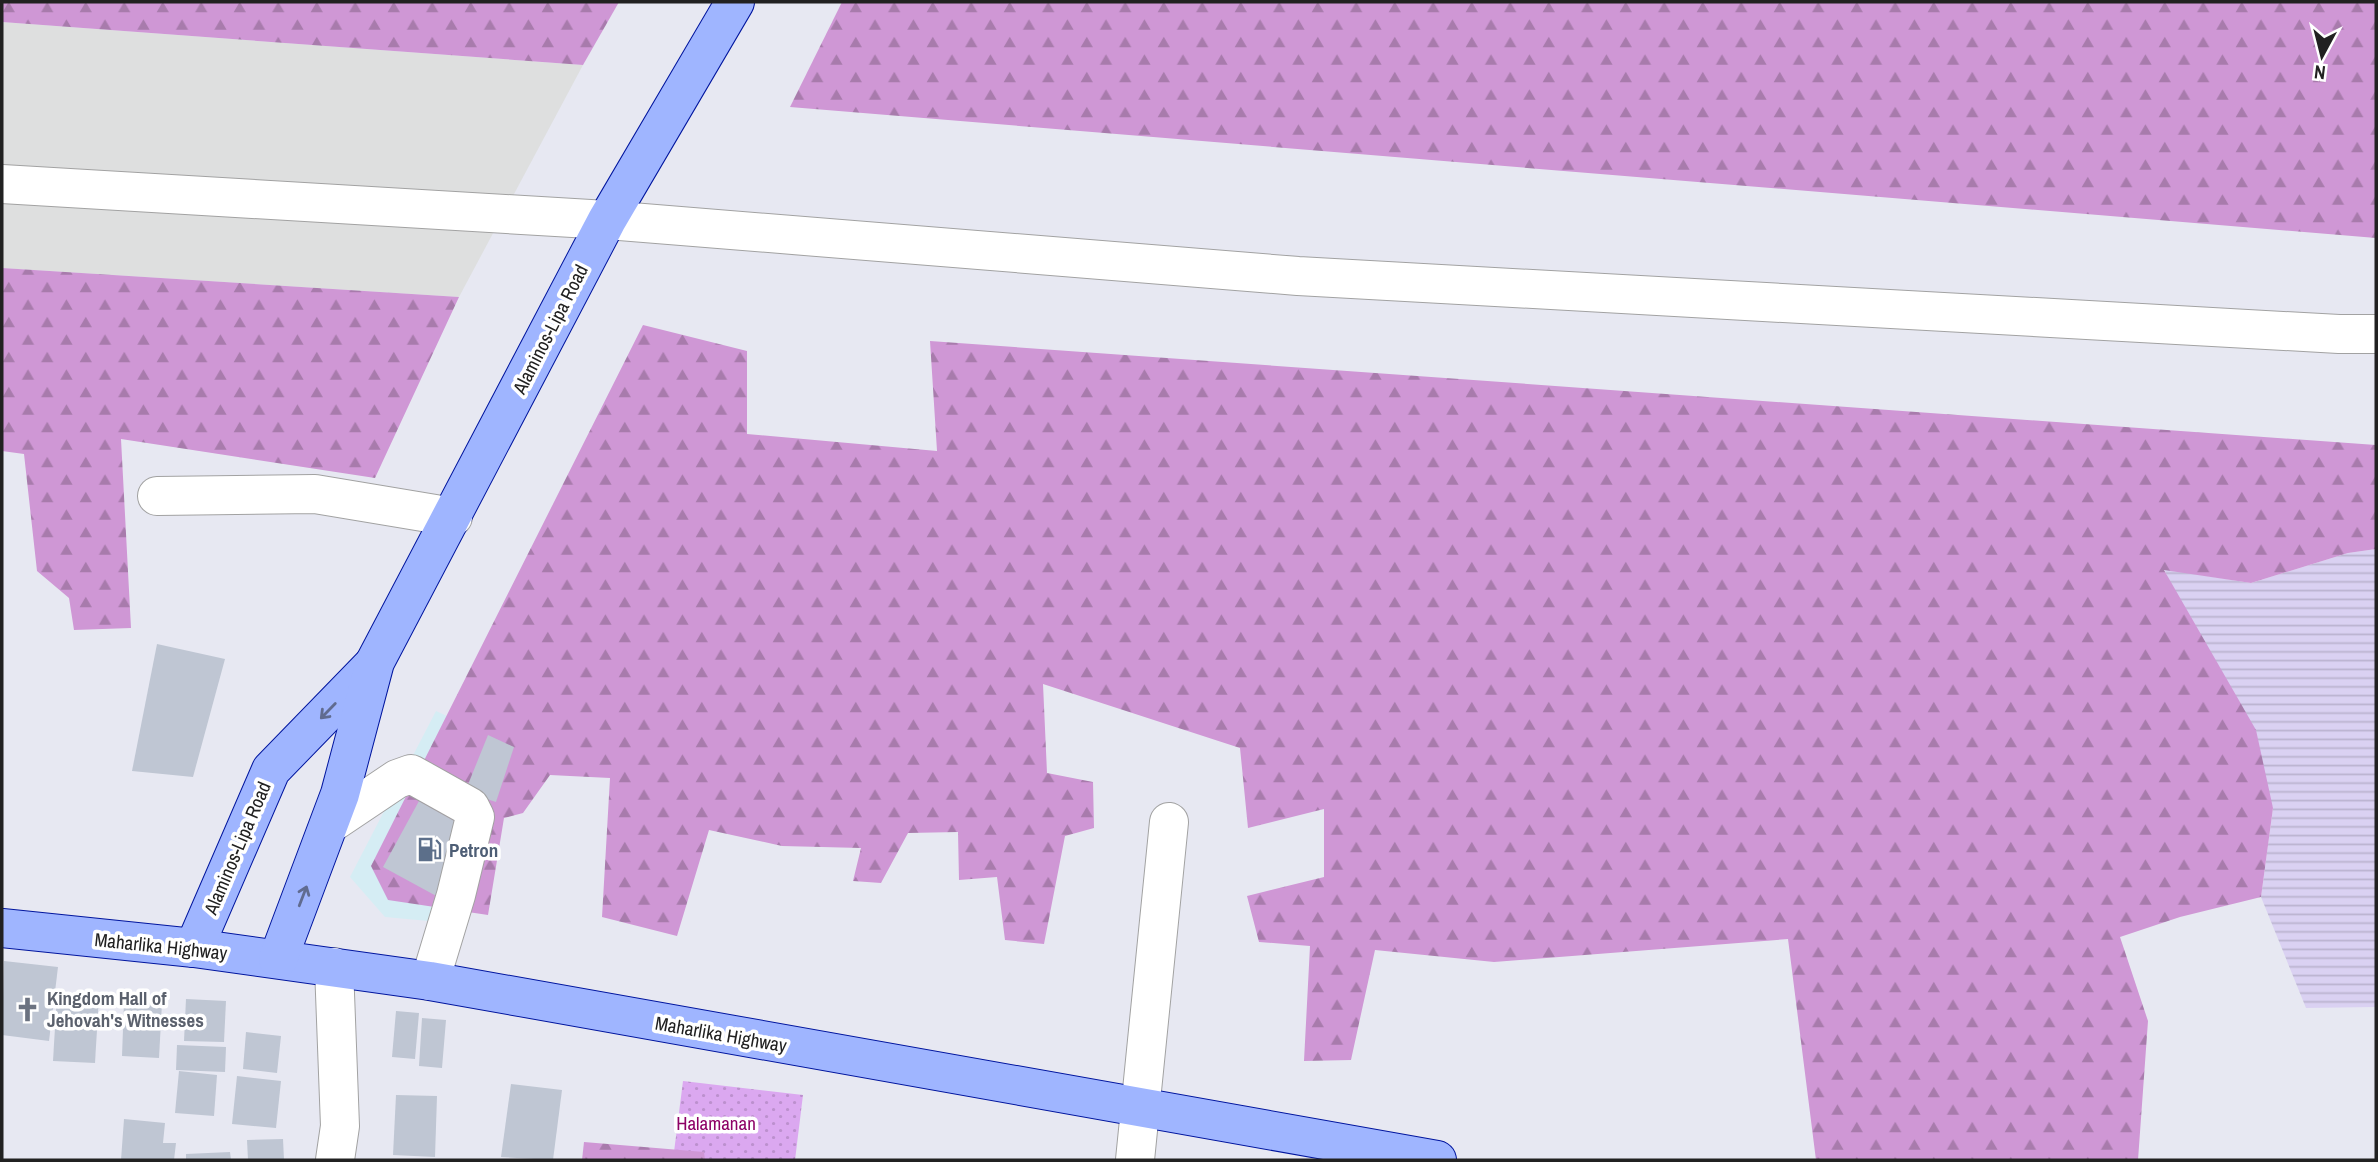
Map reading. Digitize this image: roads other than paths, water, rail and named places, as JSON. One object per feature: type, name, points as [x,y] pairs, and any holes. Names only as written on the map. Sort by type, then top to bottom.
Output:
[{"type":"main road","name":"Alaminos-Lipa Road","points":[[278,959],[330,824],[375,662],[607,220],[735,2]]},
{"type":"main road","name":"Alaminos-Lipa Road","points":[[194,948],[271,770],[375,662]]},
{"type":"main road","name":"Maharlika Highway","points":[[2,928],[194,948],[430,981],[1437,1160]]},
{"type":"street","points":[[2,184],[607,220],[1298,276],[2376,334]]},
{"type":"street","points":[[157,496],[315,494],[453,517]]},
{"type":"street","points":[[330,824],[397,779],[411,774],[470,807],[475,817],[456,895],[430,981]]},
{"type":"street","points":[[1135,1160],[1169,822]]},
{"type":"street","points":[[334,967],[340,1126],[335,1160]]},
{"type":"place","name":"Petron","points":[[429,850]]},
{"type":"place","name":"Kingdom Hall of Jehovah's Witnesses","points":[[27,1009]]},
{"type":"park label","name":"Halamanan","points":[[716,1123]]}]
